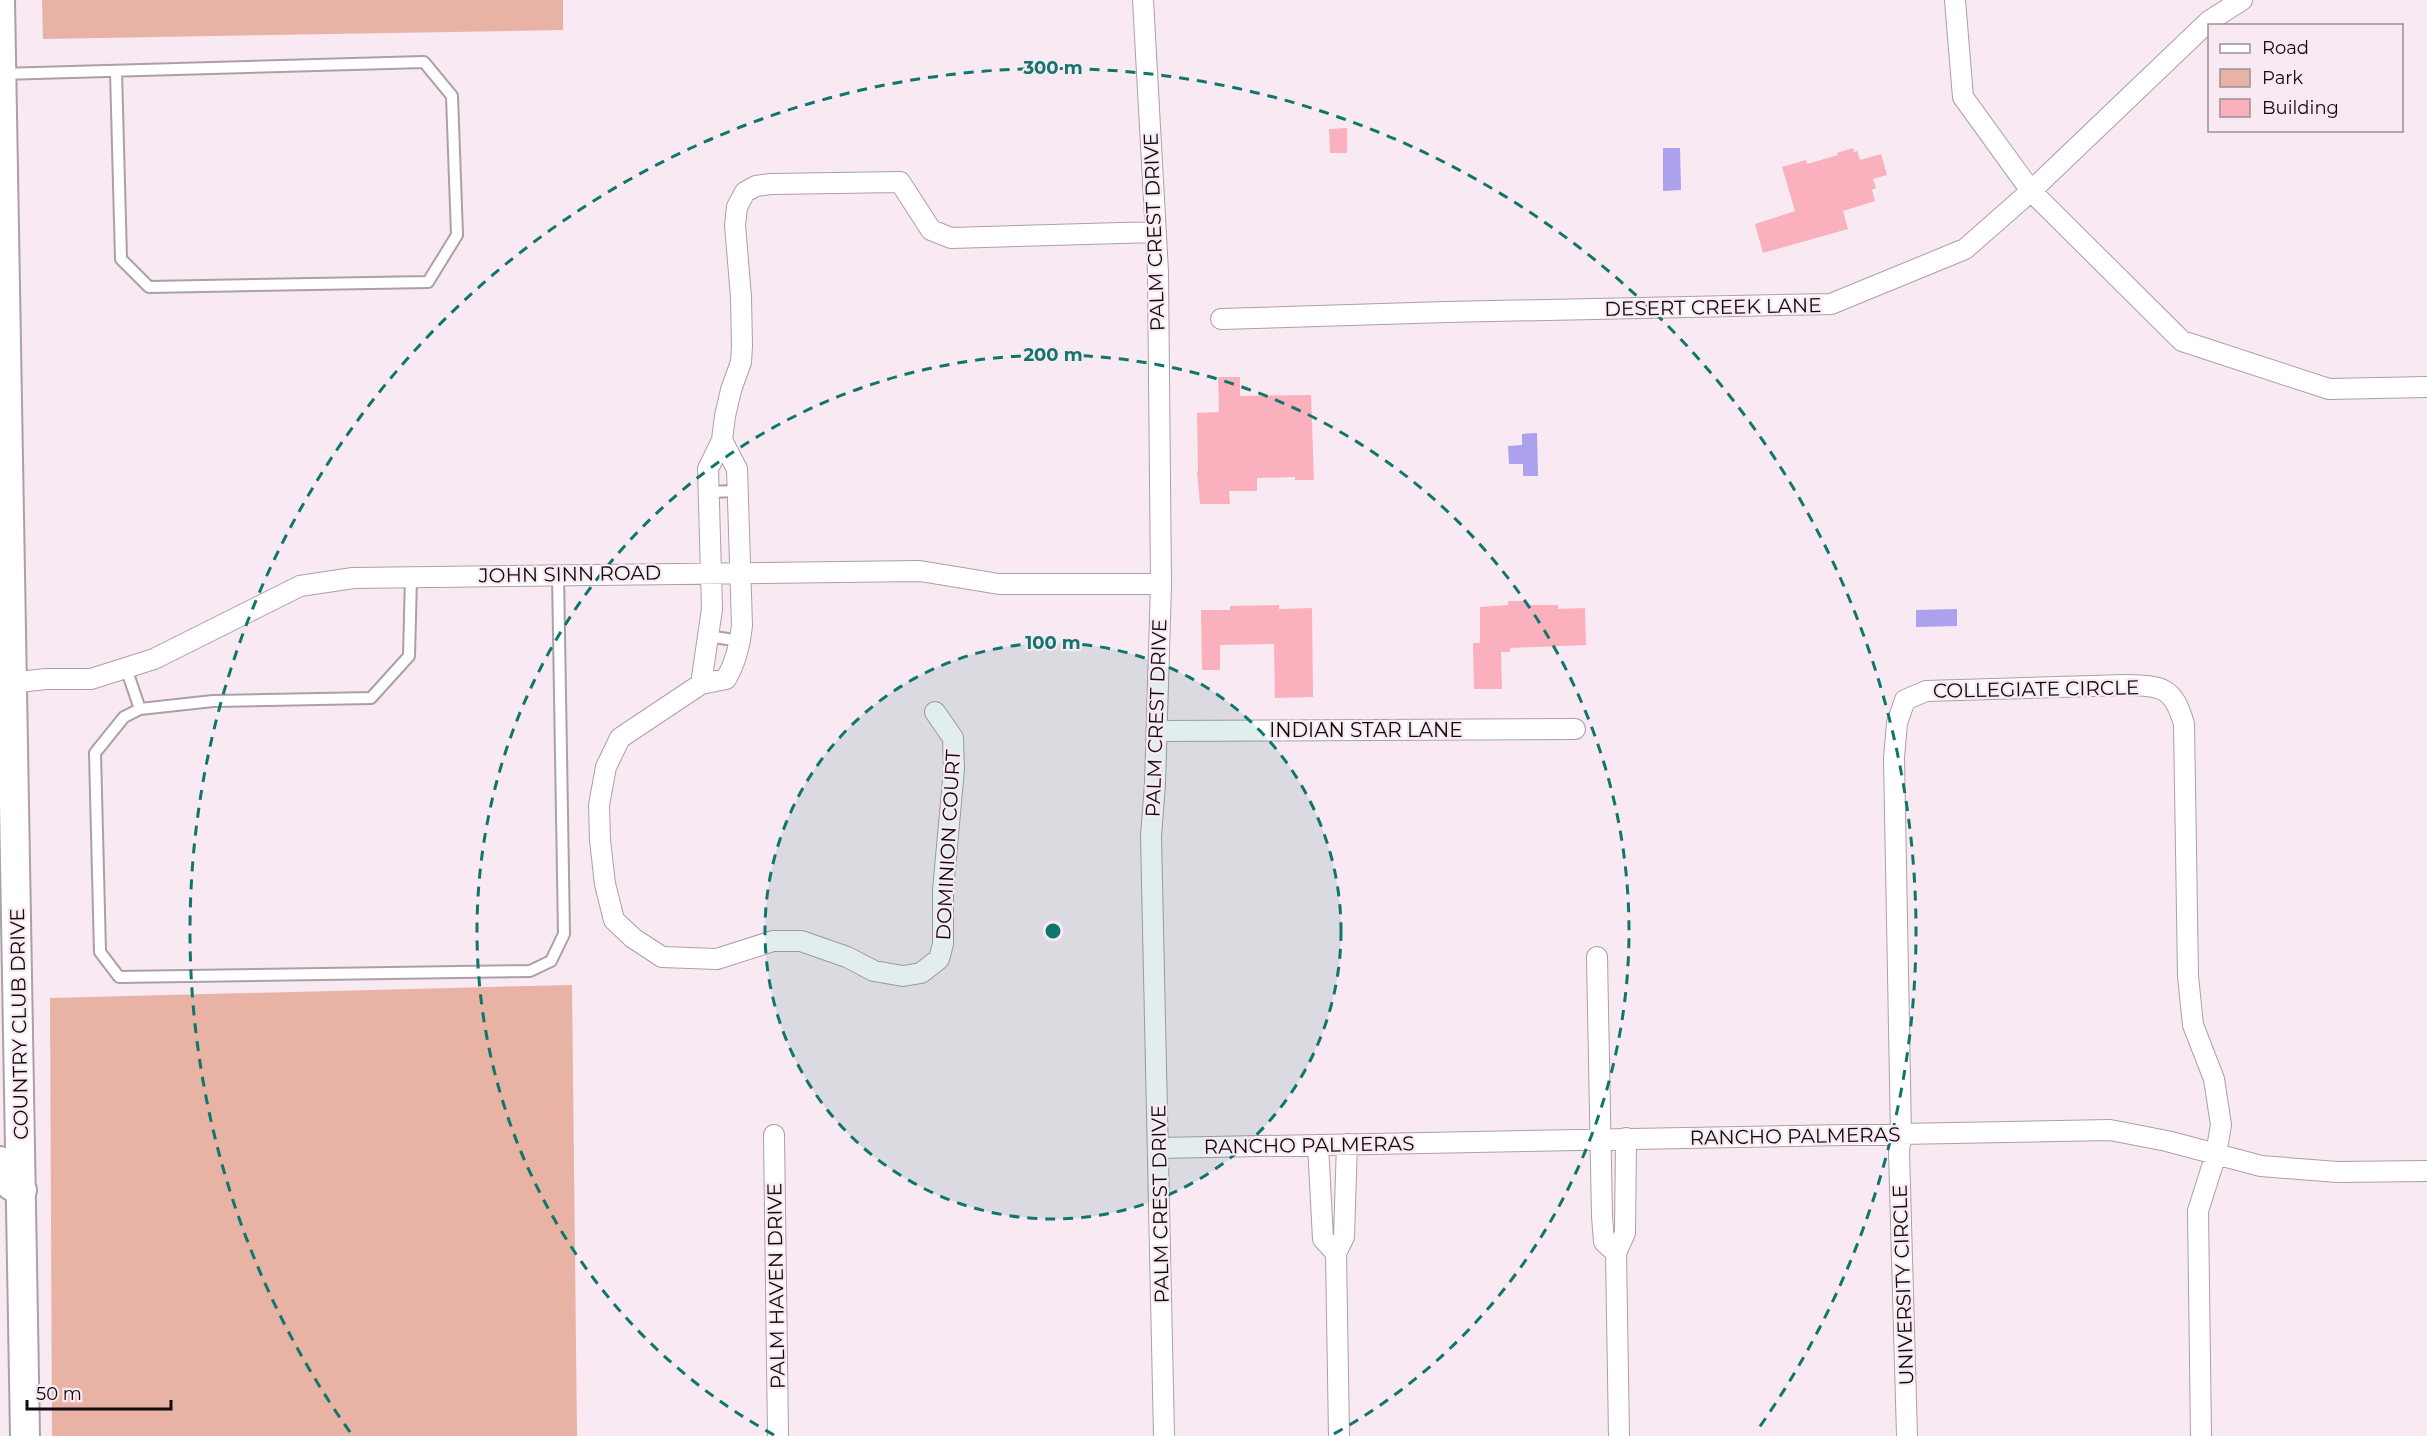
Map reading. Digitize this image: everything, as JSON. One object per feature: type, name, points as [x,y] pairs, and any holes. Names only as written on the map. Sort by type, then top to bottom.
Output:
[{"type":"main road","name":"COUNTRY CLUB DRIVE","points":[[0,0],[7,683],[22,1190],[25,1436]]},
{"type":"main road","points":[[0,1161],[4,1179],[12,1188],[22,1190]]},
{"type":"street","name":"PALM CREST DRIVE","points":[[1143,0],[1158,272],[1161,584],[1157,731],[1150,836],[1164,1436]]},
{"type":"street","points":[[1955,0],[1964,97],[2031,191],[2182,341],[2329,388],[2427,387]]},
{"type":"street","name":"DESERT CREEK LANE","points":[[1221,319],[1831,304],[1965,249],[2031,191],[2209,21],[2242,0]]},
{"type":"street","points":[[701,684],[712,609],[708,469],[722,440],[731,390],[741,362],[741,297],[735,225],[737,207],[745,192],[756,186],[771,184],[900,182],[931,230],[951,238],[1156,232]]},
{"type":"street","name":"DOMINION COURT","points":[[722,440],[737,469],[741,641],[735,665],[726,680],[701,684],[620,738],[606,767],[599,805],[600,840],[605,884],[614,920],[633,938],[662,957],[717,959],[773,941],[801,940],[847,957],[874,971],[903,976],[921,973],[939,959],[943,944],[943,890],[954,769],[954,738],[935,712]]},
{"type":"street","name":"JOHN SINN ROAD","points":[[7,683],[46,679],[91,679],[154,659],[300,586],[353,578],[920,571],[999,584],[1161,584]]},
{"type":"street","name":"COLLEGIATE CIRCLE","points":[[1901,1135],[1894,758],[1897,723],[1905,700],[1926,690],[2151,686],[2169,692],[2179,708],[2184,724],[2188,976],[2193,1025],[2214,1079],[2221,1125],[2216,1154]]},
{"type":"street","name":"INDIAN STAR LANE","points":[[1157,731],[1575,729]]},
{"type":"street","points":[[1597,957],[1604,1242],[1616,1253]]},
{"type":"street","name":"RANCHO PALMERAS","points":[[1159,1148],[2110,1130],[2167,1141],[2261,1166],[2337,1172],[2427,1171]]},
{"type":"street","name":"PALM HAVEN DRIVE","points":[[774,1135],[778,1436]]},
{"type":"street","name":"UNIVERSITY CIRCLE","points":[[1901,1135],[1899,1151],[1907,1436]]},
{"type":"street","points":[[1619,1436],[1616,1253],[1625,1233],[1626,1138]]},
{"type":"street","points":[[1318,1144],[1323,1239],[1336,1253]]},
{"type":"street","points":[[1339,1436],[1336,1253],[1344,1237],[1347,1144]]},
{"type":"street","points":[[2201,1436],[2198,1211],[2216,1154]]},
{"type":"street","points":[[1602,1207],[1625,1206]]},
{"type":"street","points":[[1322,1211],[1345,1210]]},
{"type":"lane","points":[[0,74],[424,62],[452,96],[457,235],[428,282],[150,287],[121,259],[116,71]]},
{"type":"lane","points":[[708,492],[738,491]]},
{"type":"lane","points":[[411,577],[409,656],[371,698],[213,701],[140,709],[124,717],[95,753],[100,952],[119,977],[530,971],[551,961],[564,934],[558,574]]},
{"type":"lane","points":[[708,636],[741,641]]},
{"type":"lane","points":[[126,668],[140,709]]},
{"type":"green space","points":[[42,0],[563,0],[563,30],[43,39]]},
{"type":"green space","points":[[572,985],[577,1436],[52,1436],[50,998]]},
{"type":"shaded area","points":[[1663,148],[1680,148],[1681,190],[1663,191]]},
{"type":"shaded area","points":[[1537,433],[1538,476],[1523,476],[1523,464],[1509,464],[1508,446],[1522,445],[1522,434]]},
{"type":"shaded area","points":[[1957,609],[1957,626],[1916,627],[1916,610]]},
{"type":"building","points":[[1347,128],[1347,153],[1330,153],[1329,129]]},
{"type":"building","points":[[1853,148],[1854,152],[1857,151],[1860,160],[1881,154],[1887,175],[1873,179],[1876,188],[1872,190],[1875,201],[1843,211],[1848,229],[1763,253],[1755,224],[1795,211],[1782,167],[1806,160],[1807,164]]},
{"type":"building","points":[[1218,377],[1240,377],[1240,396],[1311,395],[1314,480],[1295,480],[1295,477],[1257,478],[1257,491],[1229,491],[1230,504],[1200,504],[1197,472],[1197,413],[1219,412]]},
{"type":"building","points":[[1508,601],[1526,601],[1526,605],[1558,605],[1558,609],[1585,608],[1586,645],[1510,648],[1510,652],[1501,652],[1502,689],[1474,689],[1473,643],[1480,643],[1480,607],[1508,605]]},
{"type":"building","points":[[1279,605],[1279,609],[1312,608],[1313,697],[1275,698],[1274,644],[1220,645],[1220,670],[1202,670],[1201,610],[1230,610],[1230,606]]}]
